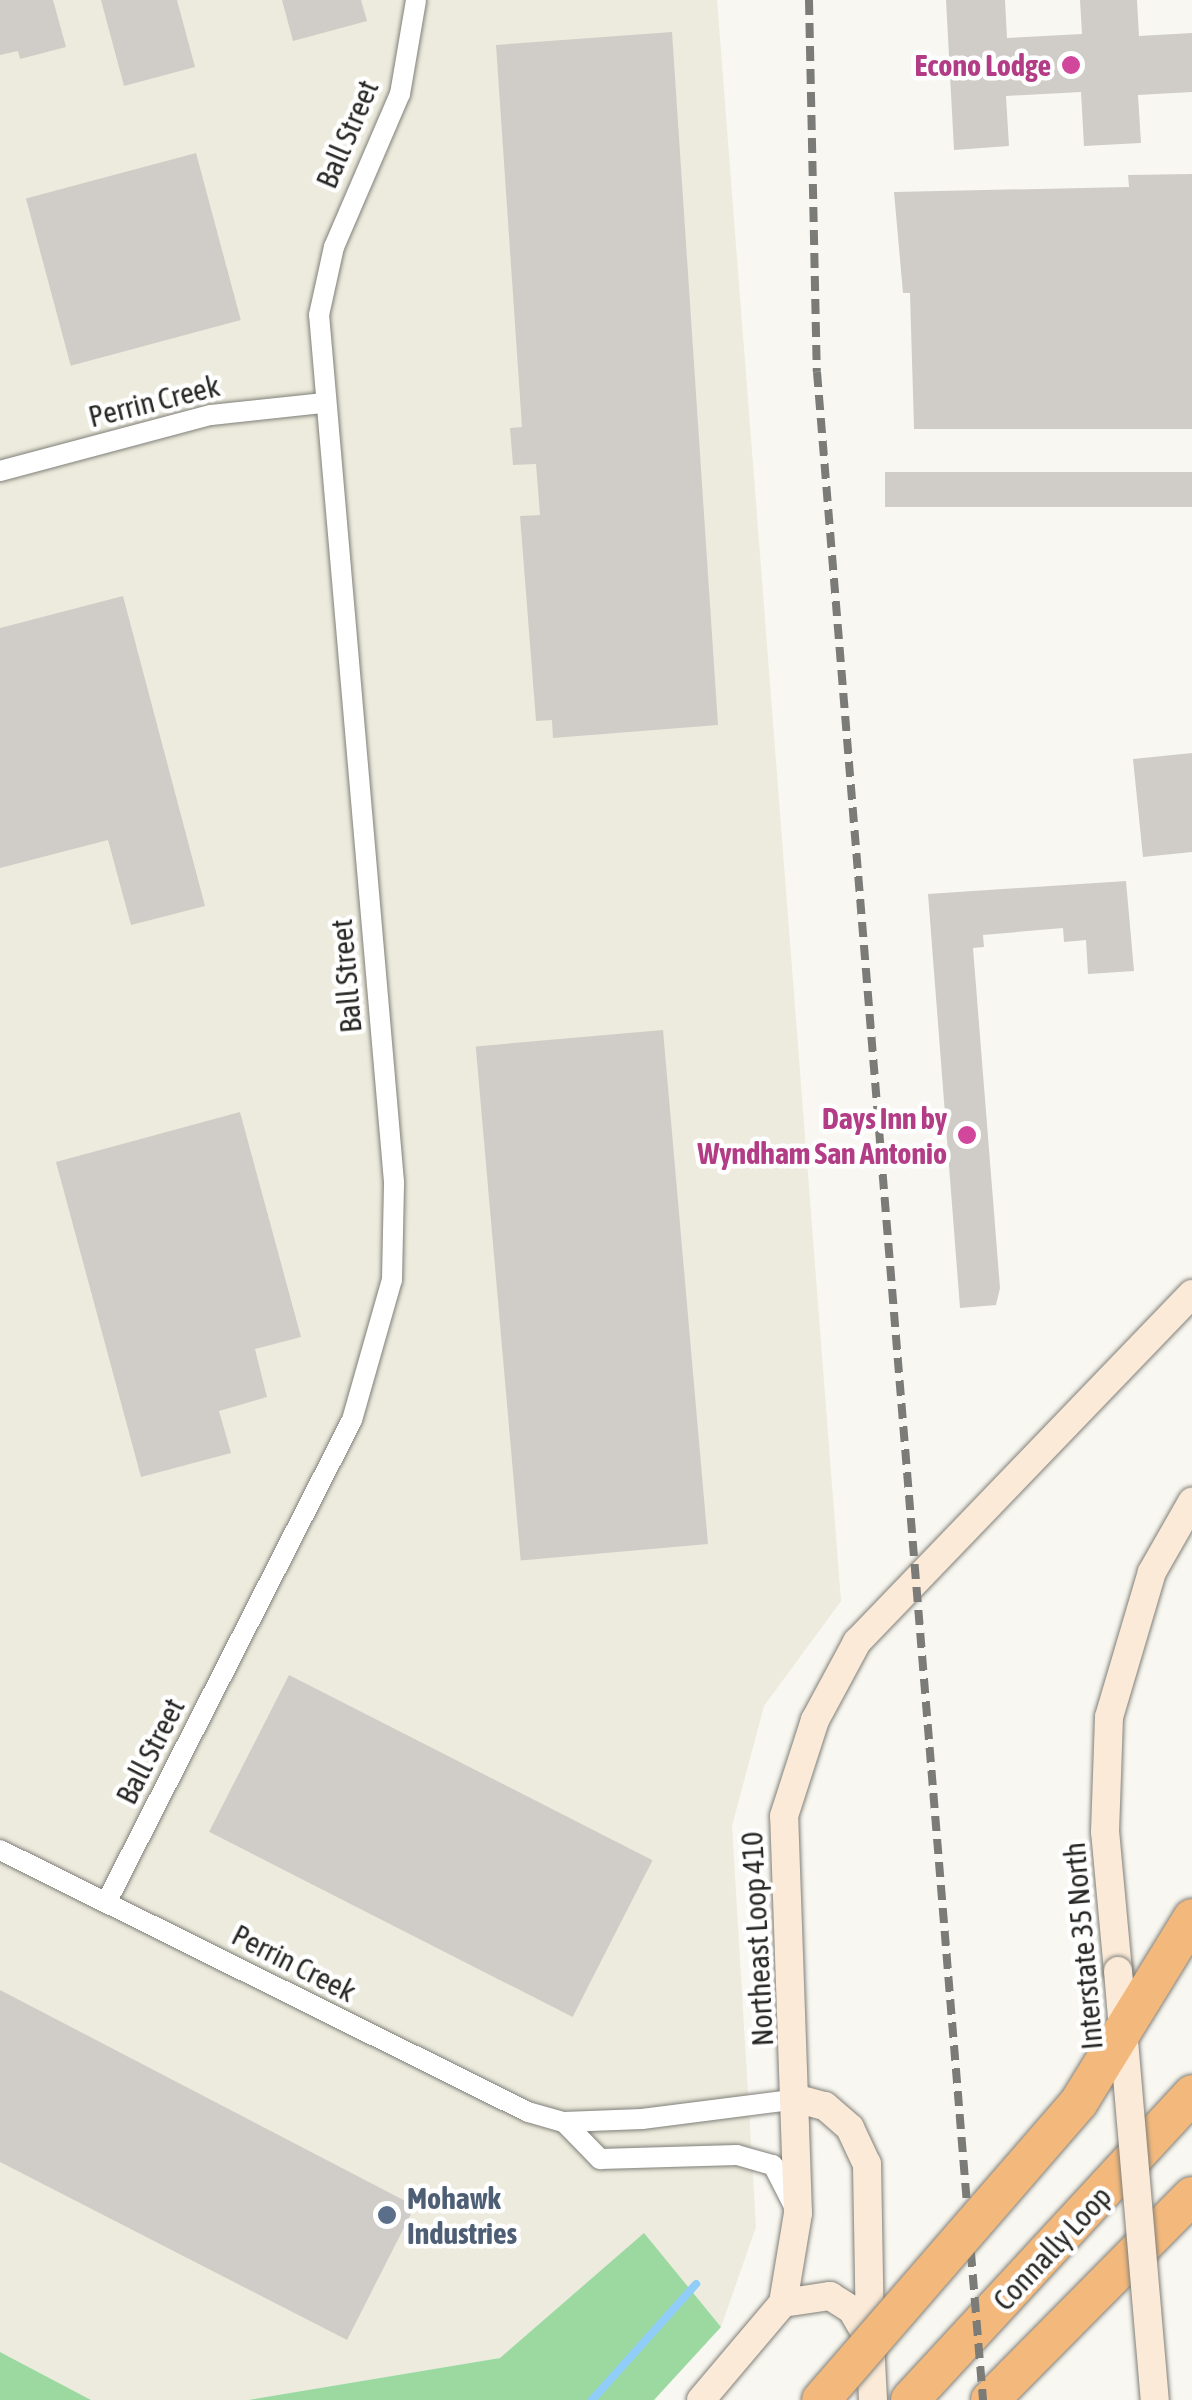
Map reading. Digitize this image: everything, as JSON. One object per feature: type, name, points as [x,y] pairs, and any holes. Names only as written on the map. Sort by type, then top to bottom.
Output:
[{"type":"highway","points":[[821,2400],[1079,2102],[1192,1918]]},
{"type":"highway","name":"Connally Loop","points":[[910,2400],[1075,2226],[1192,2094]]},
{"type":"highway","points":[[990,2400],[1060,2321],[1192,2196]]},
{"type":"highway","points":[[880,2392],[1075,2226]]},
{"type":"main road","name":"Northeast Loop 410","points":[[783,2303],[798,2213],[798,2099],[784,1816],[815,1720],[857,1642],[1192,1294]]},
{"type":"main road","name":"Interstate 35 North","points":[[1155,2400],[1105,1832],[1109,1717],[1152,1572],[1192,1502]]},
{"type":"main road","points":[[798,2099],[825,2106],[850,2128],[867,2164],[870,2341],[880,2392]]},
{"type":"main road","points":[[701,2400],[783,2303],[830,2296],[852,2310],[870,2341]]},
{"type":"street","name":"Ball Street","points":[[107,1901],[352,1420],[392,1280],[394,1182],[324,403],[324,285],[400,94],[416,0]]},
{"type":"street","name":"Perrin Creek","points":[[0,471],[212,415],[324,403]]},
{"type":"street","name":"Perrin Creek","points":[[0,1850],[485,2095],[564,2122],[798,2099]]},
{"type":"street","name":"Perrin Creek","points":[[564,2122],[600,2159],[737,2155],[773,2165],[798,2213]]},
{"type":"shaded area","points":[[0,0],[717,0],[841,1601],[764,1706],[732,1826],[756,2227],[721,2327],[644,2234],[500,2358],[248,2400],[91,2400],[0,2352]]},
{"type":"green space","points":[[644,2233],[721,2327],[654,2400],[248,2400],[500,2358]]},
{"type":"green space","points":[[0,2352],[91,2400],[0,2400]]},
{"type":"building","points":[[0,0],[53,0],[66,47],[20,59],[18,51],[0,55]]},
{"type":"building","points":[[101,0],[177,0],[195,67],[124,86]]},
{"type":"building","points":[[282,0],[361,0],[367,21],[293,41]]},
{"type":"building","name":"Econo Lodge","points":[[946,0],[1005,0],[1007,38],[1082,34],[1080,0],[1137,0],[1139,36],[1192,33],[1192,92],[1138,95],[1141,143],[1084,146],[1081,92],[1006,96],[1009,146],[954,150]]},
{"type":"building","points":[[672,32],[718,725],[553,738],[552,720],[536,721],[520,516],[540,515],[536,464],[513,465],[510,428],[522,427],[496,45]]},
{"type":"building","points":[[196,153],[241,320],[71,366],[26,199]]},
{"type":"building","points":[[1192,174],[1192,429],[914,429],[910,293],[903,293],[894,192],[1129,187],[1128,175]]},
{"type":"building","points":[[885,472],[1192,472],[1192,507],[885,507]]},
{"type":"building","points":[[123,596],[205,906],[131,925],[108,840],[0,868],[0,628]]},
{"type":"building","points":[[1192,753],[1192,852],[1143,857],[1133,759]]},
{"type":"building","name":"Days Inn by Wyndham San Antonio","points":[[1126,881],[1134,971],[1088,974],[1086,940],[1064,942],[1063,928],[983,935],[984,947],[973,948],[1000,1288],[996,1305],[960,1308],[928,894]]},
{"type":"building","points":[[663,1030],[708,1544],[521,1560],[476,1046]]},
{"type":"building","points":[[240,1112],[301,1337],[255,1349],[267,1397],[219,1411],[231,1453],[141,1477],[56,1162]]},
{"type":"building","points":[[289,1675],[653,1860],[573,2017],[209,1832]]},
{"type":"building","points":[[0,1990],[415,2206],[347,2340],[0,2162]]},
{"type":"waterway","points":[[592,2400],[696,2284]]},
{"type":"railway","points":[[809,0],[817,372],[983,2400]]},
{"type":"place","name":"Econo Lodge","points":[[1071,65]]},
{"type":"place","name":"Days Inn by Wyndham San Antonio","points":[[967,1135]]},
{"type":"place","name":"Mohawk Industries","points":[[387,2215]]}]
